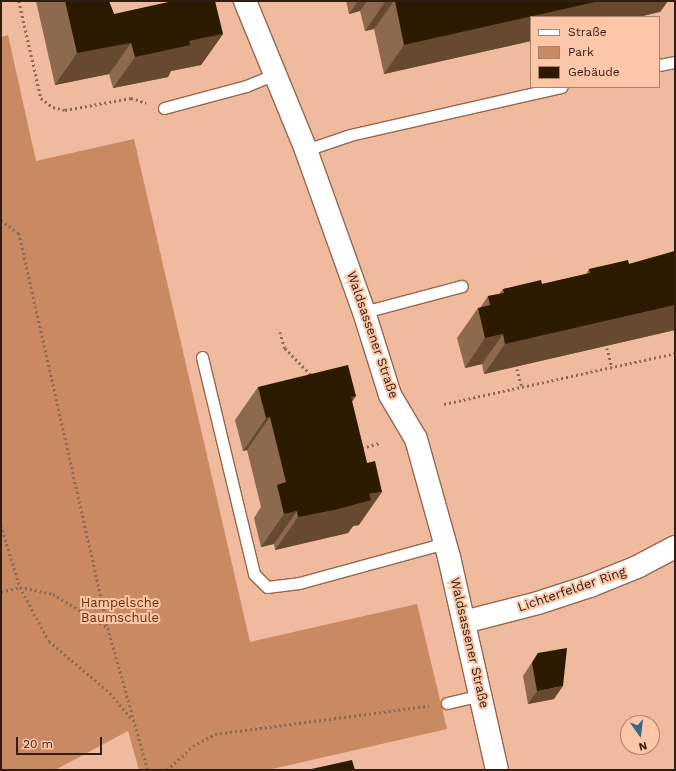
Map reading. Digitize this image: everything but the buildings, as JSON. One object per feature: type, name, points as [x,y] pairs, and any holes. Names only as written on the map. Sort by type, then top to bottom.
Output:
[{"type":"street","name":"Waldsassener Straße","points":[[245,1],[306,150],[364,312],[390,394],[416,439],[445,543],[482,695],[497,770]]},
{"type":"street","name":"Lichterfelder Ring","points":[[464,622],[538,603],[590,586],[637,567],[675,547]]},
{"type":"lane","points":[[660,65],[675,62]]},
{"type":"lane","points":[[164,108],[246,86],[276,74]]},
{"type":"lane","points":[[306,150],[350,135],[558,88]]},
{"type":"lane","points":[[364,312],[462,286]]},
{"type":"lane","points":[[202,357],[254,574],[267,587],[299,583],[445,543]]},
{"type":"lane","points":[[447,703],[482,695]]},
{"type":"path","points":[[19,1],[41,98],[47,103],[53,107],[65,110],[131,98],[164,108]]},
{"type":"path","points":[[1,220],[19,233],[108,628],[148,770]]},
{"type":"path","points":[[280,332],[285,348],[316,380]]},
{"type":"path","points":[[607,348],[612,367]]},
{"type":"path","points":[[444,404],[675,353]]},
{"type":"path","points":[[517,369],[522,387]]},
{"type":"path","points":[[354,451],[379,444]]},
{"type":"path","points":[[1,525],[20,587],[49,641],[110,693],[134,720]]},
{"type":"path","points":[[1,592],[20,587],[53,594],[108,628]]},
{"type":"path","points":[[166,770],[193,746],[215,734],[447,703]]},
{"type":"green space","name":"Hampelsche Baumschule","points":[[8,35],[36,161],[134,139],[250,642],[417,604],[447,729],[268,770],[139,770],[128,731],[55,770],[1,770],[1,37]]}]
